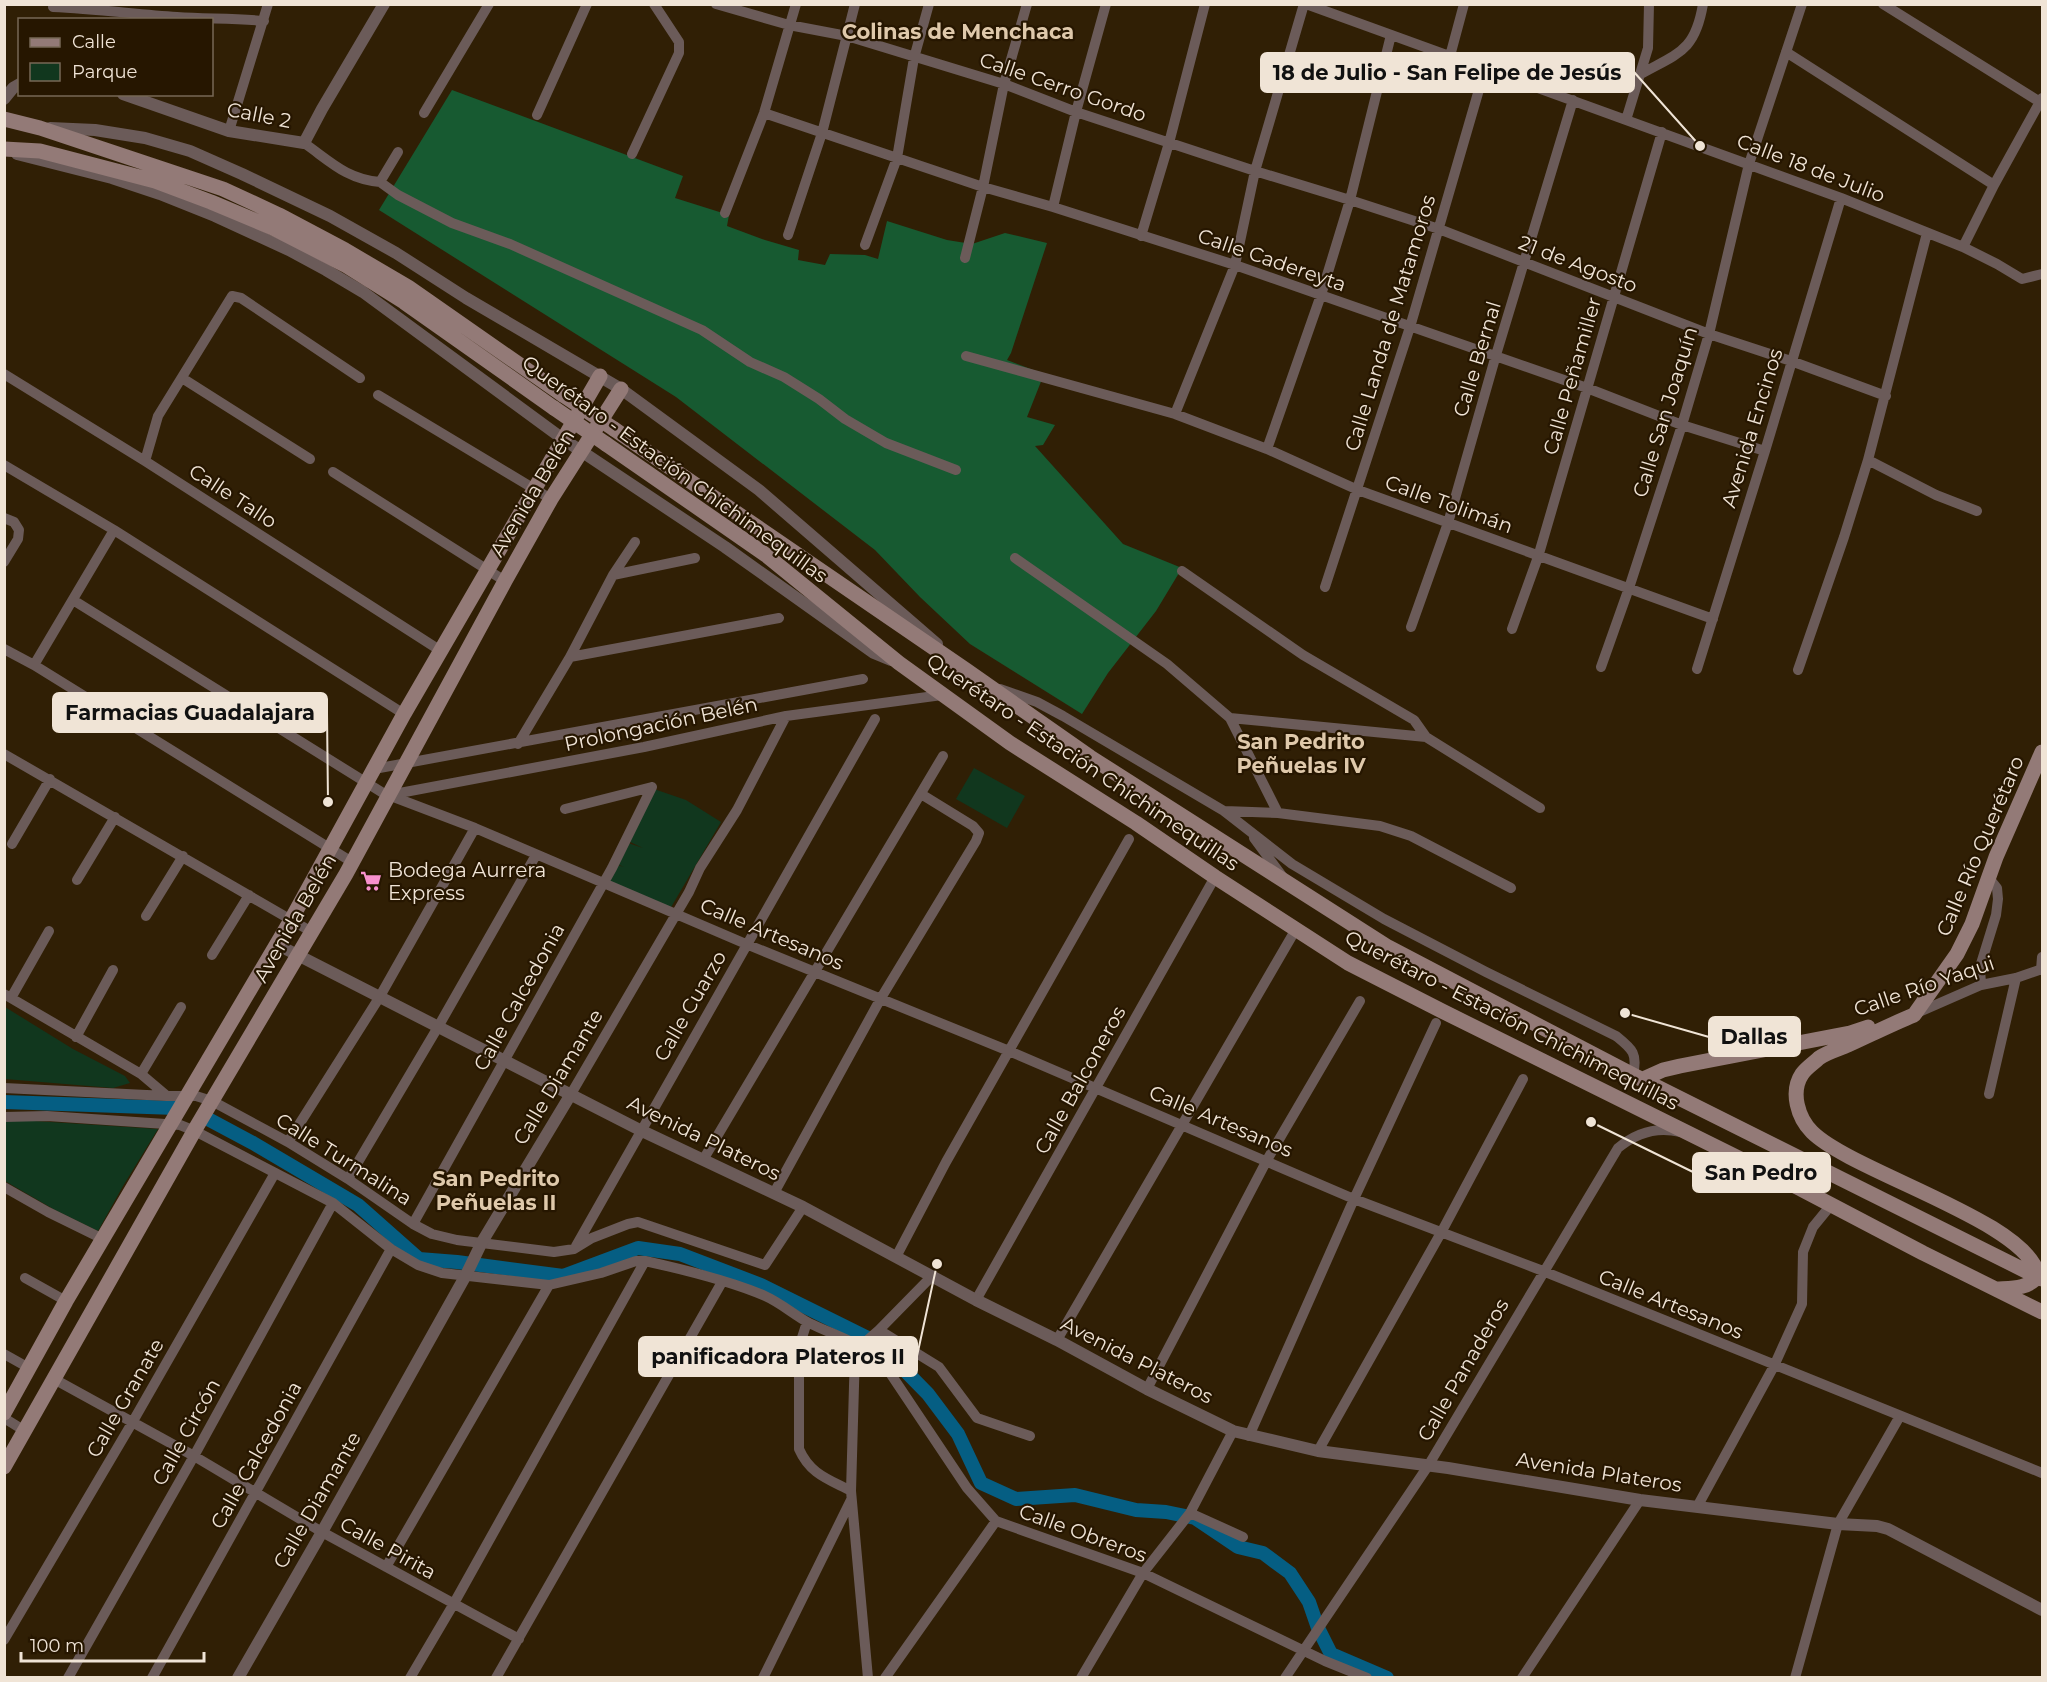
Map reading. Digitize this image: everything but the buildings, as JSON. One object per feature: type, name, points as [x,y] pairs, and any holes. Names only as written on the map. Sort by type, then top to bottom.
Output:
[{"type":"main road","name":"Querétaro - Estación Chichimequillas","points":[[4,119],[40,128],[223,189],[345,250],[408,288],[558,401],[606,444],[766,555],[899,663],[1010,744],[1136,823],[1348,963],[2043,1312]]},
{"type":"main road","name":"Querétaro - Estación Chichimequillas","points":[[4,150],[40,151],[155,182],[273,228],[345,265],[558,401],[614,429],[1090,757],[1388,947],[1638,1077],[2040,1277]]},
{"type":"main road","name":"Avenida Belén","points":[[4,1413],[66,1301],[291,920],[404,714],[600,376]]},
{"type":"main road","name":"Avenida Belén","points":[[4,1467],[212,1101],[352,862],[551,500],[621,389]]},
{"type":"main road","name":"Calle Río Querétaro","points":[[1914,1015],[1957,954],[1972,924],[2000,848],[2043,752]]},
{"type":"main road","name":"Calle Río Yaqui","points":[[1638,1077],[1680,1066],[1850,1033],[1876,1023],[1914,1015]]},
{"type":"main road","points":[[1914,1015],[1821,1056],[1802,1074],[1796,1092],[1798,1111],[1811,1131],[1832,1148],[1959,1209],[2030,1257],[2040,1277],[2020,1287],[1997,1289]]},
{"type":"street","points":[[229,131],[268,4]]},
{"type":"street","name":"Calle 2","points":[[129,96],[229,131],[304,143],[322,108],[384,4]]},
{"type":"street","points":[[424,113],[489,4]]},
{"type":"street","points":[[537,115],[587,4]]},
{"type":"street","points":[[632,154],[679,53],[679,42],[654,4]]},
{"type":"street","name":"Calle Cerro Gordo","points":[[716,4],[789,25],[847,36],[1004,84],[1076,112],[1255,171]]},
{"type":"street","points":[[725,213],[764,114],[796,4]]},
{"type":"street","points":[[788,235],[822,133],[855,4]]},
{"type":"street","points":[[865,245],[897,158],[915,58],[929,4]]},
{"type":"street","points":[[964,258],[983,186],[1004,84],[1027,4]]},
{"type":"street","points":[[1053,207],[1106,4]]},
{"type":"street","points":[[1141,236],[1169,143],[1205,4]]},
{"type":"street","points":[[1175,414],[1235,265],[1255,171],[1305,4]]},
{"type":"street","name":"Calle 18 de Julio","points":[[1305,4],[1841,198],[1963,247],[2022,279],[2043,274]]},
{"type":"street","points":[[1450,56],[1464,4]]},
{"type":"street","points":[[1626,120],[1648,48],[1649,4]]},
{"type":"street","points":[[1640,75],[1687,48],[1700,26],[1703,4]]},
{"type":"street","name":"Calle San Joaquín","points":[[1600,667],[1629,588],[1682,425],[1709,334],[1749,164],[1802,4]]},
{"type":"street","points":[[1883,4],[2042,100],[1994,185],[1963,247]]},
{"type":"street","points":[[53,7],[159,16],[264,21]]},
{"type":"street","points":[[1267,449],[1321,295],[1350,200],[1391,35]]},
{"type":"street","points":[[1786,52],[1994,185]]},
{"type":"street","name":"Calle Landa de Matamoros","points":[[1325,587],[1410,327],[1485,69]]},
{"type":"street","points":[[4,99],[13,87],[18,85]]},
{"type":"street","name":"Calle Bernal","points":[[1411,627],[1448,523],[1573,100]]},
{"type":"street","name":"Calle Cadereyta","points":[[764,114],[1235,265],[1496,355],[1682,425],[1765,451]]},
{"type":"street","points":[[40,128],[95,130],[145,138],[190,151],[340,221],[396,253],[466,298],[621,389],[759,490],[966,670]]},
{"type":"street","name":"Calle Peñamiller","points":[[1512,629],[1538,557],[1662,132]]},
{"type":"street","points":[[304,143],[329,164],[352,175],[380,182],[398,195],[452,223],[510,244],[702,330],[750,362],[784,377],[845,419],[886,443],[956,470]]},
{"type":"street","points":[[4,150],[112,178],[160,194],[289,250],[363,292],[563,439],[725,547],[874,653],[899,663]]},
{"type":"street","points":[[380,182],[398,152]]},
{"type":"street","name":"21 de Agosto","points":[[1255,171],[1439,229],[1709,334],[1886,396]]},
{"type":"street","name":"Avenida Encinos","points":[[1697,669],[1841,198]]},
{"type":"street","points":[[1798,670],[1868,460],[1927,233]]},
{"type":"street","points":[[145,461],[158,416],[232,296],[241,298],[360,378]]},
{"type":"street","name":"Calle Tolimán","points":[[966,356],[1175,414],[1267,449],[1358,490],[1713,619]]},
{"type":"street","name":"Calle Tallo","points":[[4,374],[145,461],[441,651]]},
{"type":"street","points":[[182,378],[310,459]]},
{"type":"street","points":[[378,395],[551,500]]},
{"type":"street","points":[[1868,460],[1936,495],[1977,511]]},
{"type":"street","points":[[4,465],[114,530],[404,714]]},
{"type":"street","points":[[333,472],[505,581]]},
{"type":"street","points":[[4,518],[14,522],[19,530],[18,538],[4,562]]},
{"type":"street","points":[[34,665],[114,530]]},
{"type":"street","points":[[518,744],[570,657],[613,575],[635,542]]},
{"type":"street","points":[[613,575],[695,558]]},
{"type":"street","points":[[1015,558],[1167,664],[1230,718],[1278,813]]},
{"type":"street","points":[[1182,571],[1303,655],[1414,720],[1426,737],[1540,808]]},
{"type":"street","name":"Calle Artesanos","points":[[73,600],[388,795],[475,828],[746,944],[1009,1051],[1354,1199],[1543,1271],[2043,1473]]},
{"type":"street","points":[[570,657],[779,618]]},
{"type":"street","points":[[4,650],[34,665],[352,862]]},
{"type":"street","name":"Prolongación Belén","points":[[374,769],[863,679]]},
{"type":"street","points":[[985,684],[1037,702],[1224,812],[1292,864],[1384,919],[1616,1036],[1633,1052],[1638,1077]]},
{"type":"street","name":"Prolongación Belén","points":[[388,795],[644,747],[786,716],[942,695]]},
{"type":"street","name":"Calle Diamante","points":[[238,1677],[322,1532],[480,1247],[571,1094],[700,868],[737,810],[786,716]]},
{"type":"street","points":[[1230,718],[1426,737]]},
{"type":"street","name":"Calle Cuarzo","points":[[574,1249],[874,719]]},
{"type":"street","points":[[4,754],[50,778],[312,932]]},
{"type":"street","points":[[704,1160],[943,756]]},
{"type":"street","points":[[12,844],[50,778]]},
{"type":"street","name":"Calle Calcedonia","points":[[413,1224],[626,841],[652,787],[565,809]]},
{"type":"street","points":[[774,1194],[881,998],[979,833],[973,826],[921,794]]},
{"type":"street","points":[[1224,812],[1278,813],[1380,826],[1411,836],[1511,888]]},
{"type":"street","points":[[77,880],[115,817]]},
{"type":"street","points":[[288,1142],[379,998],[475,828]]},
{"type":"street","points":[[1247,828],[1290,886]]},
{"type":"street","points":[[896,1257],[946,1162],[1129,839]]},
{"type":"street","points":[[348,1179],[536,855]]},
{"type":"street","points":[[146,916],[183,856]]},
{"type":"street","name":"Calle Balconeros","points":[[976,1300],[1215,877]]},
{"type":"street","points":[[1981,985],[1980,967],[1996,915],[1998,899],[1997,888],[1989,878]]},
{"type":"street","points":[[212,955],[249,895]]},
{"type":"street","points":[[1057,1340],[1296,929]]},
{"type":"street","points":[[49,931],[8,996],[141,1074],[167,1096]]},
{"type":"street","name":"Avenida Plateros","points":[[276,944],[640,1130],[802,1207],[1147,1389],[1233,1431],[1318,1451],[1640,1500],[1838,1524],[1877,1526],[1888,1529],[2043,1610]]},
{"type":"street","points":[[2042,970],[2043,957]]},
{"type":"street","points":[[76,1037],[113,970]]},
{"type":"street","name":"Calle Río Yaqui","points":[[1914,1015],[1981,985],[2042,970]]},
{"type":"street","points":[[1989,1094],[2016,978]]},
{"type":"street","points":[[1147,1389],[1267,1160],[1360,1001]]},
{"type":"street","points":[[141,1074],[181,1007]]},
{"type":"street","points":[[1250,1436],[1354,1199],[1436,1023]]},
{"type":"street","points":[[1318,1451],[1442,1231],[1523,1079]]},
{"type":"street","name":"Calle Turmalina","points":[[4,1088],[167,1096],[189,1095],[212,1101],[288,1142],[348,1179],[413,1224],[432,1234],[480,1247],[554,1252],[574,1249],[592,1238],[638,1222],[765,1265],[802,1207]]},
{"type":"street","points":[[4,1117],[47,1116],[171,1123],[195,1131],[333,1203],[391,1249],[418,1265],[442,1273],[468,1270],[549,1285],[601,1273],[636,1261],[645,1261],[722,1282],[496,1677]]},
{"type":"street","name":"Calle Panaderos","points":[[1285,1677],[1428,1466],[1618,1148],[1631,1136],[1653,1130],[1672,1130],[1697,1137]]},
{"type":"street","name":"Calle Granate","points":[[4,1640],[275,1173]]},
{"type":"street","points":[[4,1187],[103,1239]]},
{"type":"street","name":"Calle Circón","points":[[68,1677],[194,1456],[333,1203]]},
{"type":"street","points":[[1697,1507],[1774,1366],[1802,1304],[1803,1252],[1813,1227],[1831,1205]]},
{"type":"street","name":"Calle Calcedonia","points":[[152,1677],[391,1249]]},
{"type":"street","points":[[410,1677],[453,1605],[645,1261]]},
{"type":"street","points":[[868,1677],[852,1495],[855,1351],[932,1276]]},
{"type":"street","points":[[25,1278],[66,1301]]},
{"type":"street","name":"Calle Obreros","points":[[722,1282],[766,1296],[807,1322],[859,1345],[882,1361],[967,1488],[996,1521],[1143,1573],[1304,1651],[1367,1677]]},
{"type":"street","points":[[386,1567],[549,1285]]},
{"type":"street","points":[[807,1322],[799,1347],[798,1449],[804,1461],[813,1471],[852,1495]]},
{"type":"street","points":[[879,1330],[939,1367],[977,1418],[1030,1436]]},
{"type":"street","points":[[4,1354],[29,1368]]},
{"type":"street","name":"Calle Pirita","points":[[54,1379],[194,1456],[322,1532],[519,1639]]},
{"type":"street","points":[[1795,1677],[1838,1524],[1900,1416]]},
{"type":"street","points":[[4,1418],[25,1431]]},
{"type":"street","points":[[1081,1677],[1143,1573],[1190,1513],[1233,1431]]},
{"type":"street","points":[[763,1677],[852,1495]]},
{"type":"street","points":[[1522,1677],[1640,1500]]},
{"type":"street","points":[[1190,1513],[1244,1537]]},
{"type":"street","points":[[885,1677],[996,1521]]},
{"type":"green space","points":[[452,90],[683,176],[675,198],[729,215],[727,226],[799,250],[798,260],[825,265],[830,254],[865,255],[878,259],[887,221],[947,240],[972,244],[1005,233],[1047,243],[1007,360],[1044,374],[1027,417],[1055,425],[1043,445],[1035,446],[1123,544],[1182,568],[1156,611],[1108,673],[1082,714],[970,644],[875,550],[676,397],[379,210]]},
{"type":"green space","points":[[974,768],[1025,796],[1007,828],[956,799]]},
{"type":"green space","points":[[654,789],[686,800],[721,822],[670,909],[605,883],[617,865],[624,867],[617,864],[628,843],[643,848],[628,841]]},
{"type":"green space","points":[[5,1007],[73,1049],[125,1076],[130,1083],[113,1088],[5,1079]]},
{"type":"green space","points":[[4,1119],[158,1129],[98,1231],[55,1210],[5,1181]]},
{"type":"waterway","points":[[4,1102],[176,1108]]},
{"type":"waterway","points":[[208,1119],[358,1205],[419,1259],[563,1276],[638,1248],[680,1254],[761,1285],[878,1343],[928,1394],[958,1434],[981,1483],[1016,1499],[1075,1495],[1136,1510],[1166,1512],[1195,1518],[1238,1547],[1263,1553],[1290,1573],[1309,1602],[1318,1628],[1331,1654],[1387,1678]]},
{"type":"place","name":"18 de Julio - San Felipe de Jesús","points":[[1700,146]]},
{"type":"place","name":"Farmacias Guadalajara","points":[[328,802]]},
{"type":"place","name":"Bodega Aurrera Express","points":[[371,881]]},
{"type":"place","name":"Dallas","points":[[1625,1013]]},
{"type":"place","name":"San Pedro","points":[[1591,1122]]},
{"type":"place","name":"panificadora Plateros II","points":[[937,1264]]},
{"type":"district","name":"Colinas de Menchaca","points":[[958,31]]},
{"type":"district","name":"San Pedrito Peñuelas IV","points":[[1301,753]]},
{"type":"district","name":"San Pedrito Peñuelas II","points":[[496,1190]]}]
